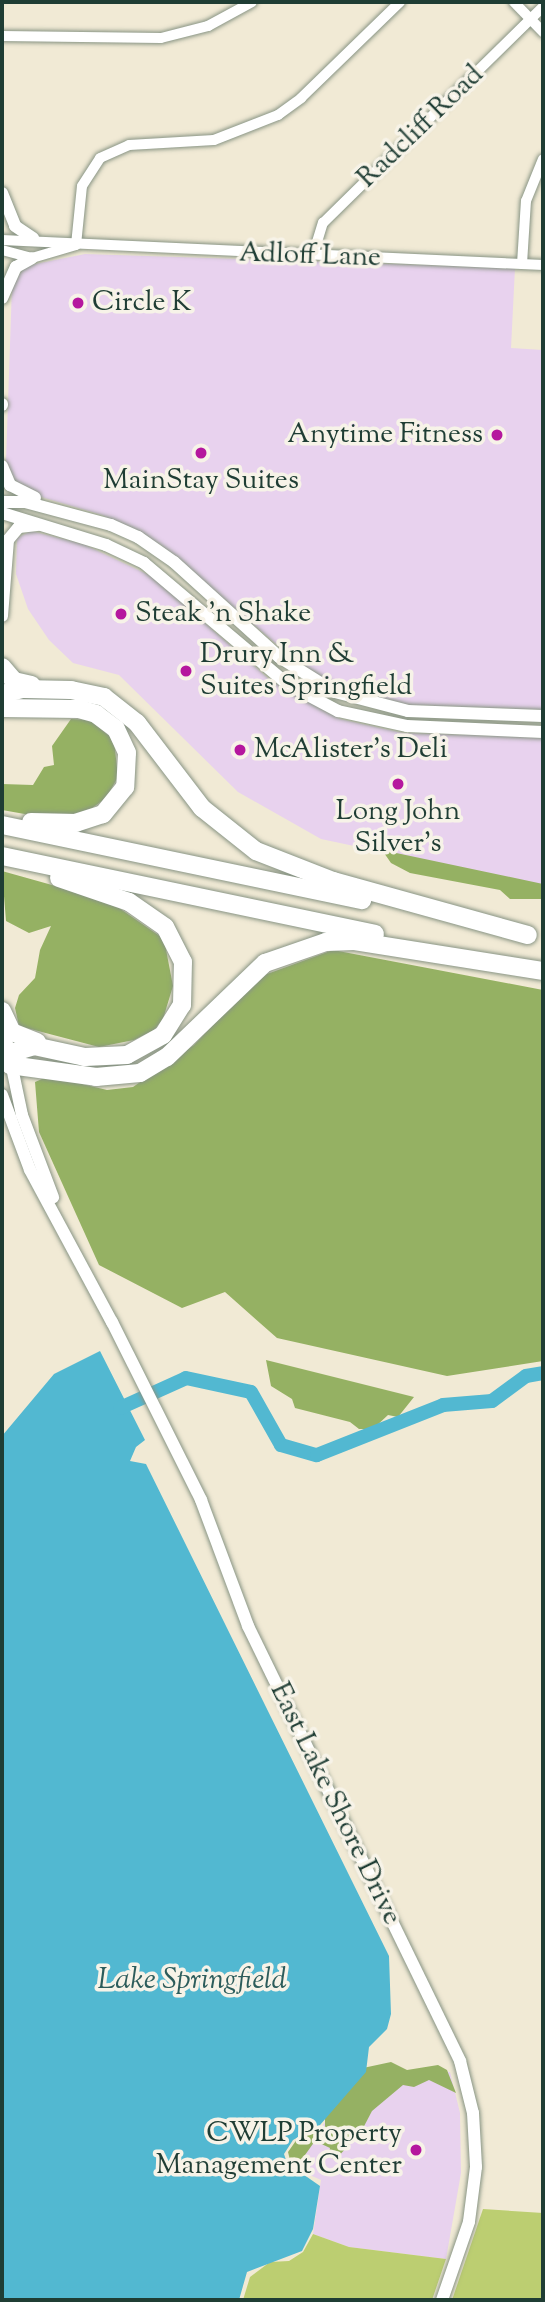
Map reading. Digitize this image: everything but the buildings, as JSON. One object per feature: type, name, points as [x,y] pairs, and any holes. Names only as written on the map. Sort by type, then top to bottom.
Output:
[{"type":"highway","points":[[2,667],[22,684],[98,690],[119,701],[202,808],[256,851],[319,877],[536,936]]},
{"type":"highway","points":[[2,694],[22,689],[89,692],[112,702],[138,723]]},
{"type":"highway","points":[[2,708],[79,709],[96,714],[121,736],[129,769],[119,799],[94,819],[65,824],[2,817]]},
{"type":"highway","points":[[2,825],[536,936]]},
{"type":"highway","points":[[2,856],[543,970]]},
{"type":"highway","points":[[2,863],[129,902],[155,917],[176,942],[186,982],[174,1022],[141,1050],[98,1057],[34,1046],[5,1059]]},
{"type":"highway","points":[[5,1059],[96,1077],[140,1073],[167,1058],[265,963],[326,942],[354,941],[543,970]]},
{"type":"highway","points":[[2,1011],[16,1035],[98,1057]]},
{"type":"main road","points":[[2,193],[15,226],[33,238]]},
{"type":"main road","points":[[2,298],[16,267],[32,258]]},
{"type":"main road","points":[[2,466],[17,492],[111,525],[153,545],[253,633],[314,682],[361,702],[408,710],[543,716]]},
{"type":"main road","points":[[2,502],[24,502],[111,525]]},
{"type":"main road","points":[[2,513],[106,545],[144,563],[281,680],[338,711],[407,726],[543,732]]},
{"type":"main road","points":[[2,615],[8,540],[19,527],[40,526]]},
{"type":"main road","points":[[253,633],[279,641]]},
{"type":"main road","points":[[2,1020],[5,1059],[28,1135],[63,1224]]},
{"type":"main road","points":[[2,1095],[19,1146],[63,1224]]},
{"type":"main road","name":"East Lake Shore Drive","points":[[63,1224],[201,1500],[248,1626],[431,1997],[463,2072],[473,2113],[476,2167],[469,2222],[442,2300]]},
{"type":"street","points":[[2,36],[162,38],[208,26],[251,2]]},
{"type":"street","points":[[76,245],[82,186],[100,158],[129,145],[214,140],[278,115],[301,98],[400,2]]},
{"type":"street","points":[[514,2],[543,32]]},
{"type":"street","name":"Radcliff Road","points":[[313,255],[323,223],[543,7]]},
{"type":"street","points":[[522,264],[526,201],[543,159]]},
{"type":"street","name":"Adloff Lane","points":[[2,240],[33,238],[70,241],[76,245]]},
{"type":"street","name":"Adloff Lane","points":[[32,258],[76,245],[543,265]]},
{"type":"street","points":[[2,250],[32,258]]},
{"type":"shaded area","points":[[85,254],[515,268],[511,348],[543,350],[543,710],[409,705],[343,690],[305,669],[161,545],[102,515],[21,491],[8,474],[6,461],[12,286],[25,266]]},
{"type":"shaded area","points":[[31,531],[83,544],[151,576],[270,680],[340,719],[403,733],[543,737],[543,886],[321,839],[238,792],[119,675],[73,663],[49,640],[28,609],[16,574],[17,538]]},
{"type":"shaded area","points":[[369,2071],[450,2072],[460,2113],[461,2173],[446,2259],[349,2247],[313,2234],[321,2180],[303,2172],[289,2155],[293,2147],[316,2133]]},
{"type":"green space","points":[[71,719],[90,720],[114,740],[118,777],[106,798],[84,814],[36,816],[2,810],[2,784],[33,785],[44,767],[54,765],[52,746]]},
{"type":"green space","points":[[382,850],[543,884],[543,899],[510,899],[500,890],[410,873],[391,863]]},
{"type":"green space","points":[[2,871],[109,901],[164,939],[173,986],[163,1019],[154,1030],[134,1040],[99,1047],[19,1026],[15,1008],[19,995],[35,978],[40,950],[51,926],[29,933],[6,921]]},
{"type":"green space","points":[[333,950],[543,990],[543,1361],[447,1376],[277,1338],[225,1292],[182,1308],[99,1265],[39,1132],[35,1082],[49,1076],[107,1090],[133,1087],[194,1045],[240,996],[267,974]]},
{"type":"green space","points":[[266,1360],[414,1397],[398,1417],[388,1415],[373,1429],[359,1429],[350,1422],[295,1408],[292,1399],[271,1386]]},
{"type":"green space","points":[[391,2062],[407,2070],[438,2065],[447,2070],[456,2093],[429,2080],[414,2087],[403,2085],[372,2111],[361,2132],[335,2160],[328,2156],[330,2148],[315,2141],[300,2162],[290,2160],[288,2152],[307,2125],[319,2131],[325,2126],[325,2116],[363,2068]]},
{"type":"green space","points":[[483,2209],[543,2213],[543,2300],[452,2300]]},
{"type":"green space","points":[[313,2234],[349,2247],[446,2259],[432,2300],[243,2300],[250,2277],[270,2262],[289,2261],[303,2252]]},
{"type":"water","name":"Lake Springfield","points":[[100,1351],[145,1440],[136,1447],[130,1461],[146,1464],[389,1956],[391,2014],[387,2029],[369,2047],[366,2072],[320,2125],[293,2140],[284,2154],[287,2163],[320,2186],[313,2229],[302,2251],[247,2272],[239,2300],[2,2300],[2,1436],[54,1374]]},
{"type":"waterway","points":[[120,1408],[186,1378],[251,1392],[281,1445],[317,1455],[443,1405],[492,1401],[526,1376],[543,1373]]},
{"type":"place","name":"Circle K","points":[[78,303]]},
{"type":"place","name":"Anytime Fitness","points":[[497,435]]},
{"type":"place","name":"MainStay Suites","points":[[201,453]]},
{"type":"place","name":"Steak 'n Shake","points":[[121,614]]},
{"type":"place","name":"Drury Inn & Suites Springfield","points":[[186,671]]},
{"type":"place","name":"McAlister's Deli","points":[[240,750]]},
{"type":"place","name":"Long John Silver's","points":[[398,784]]},
{"type":"place","name":"CWLP Property Management Center","points":[[416,2150]]}]
